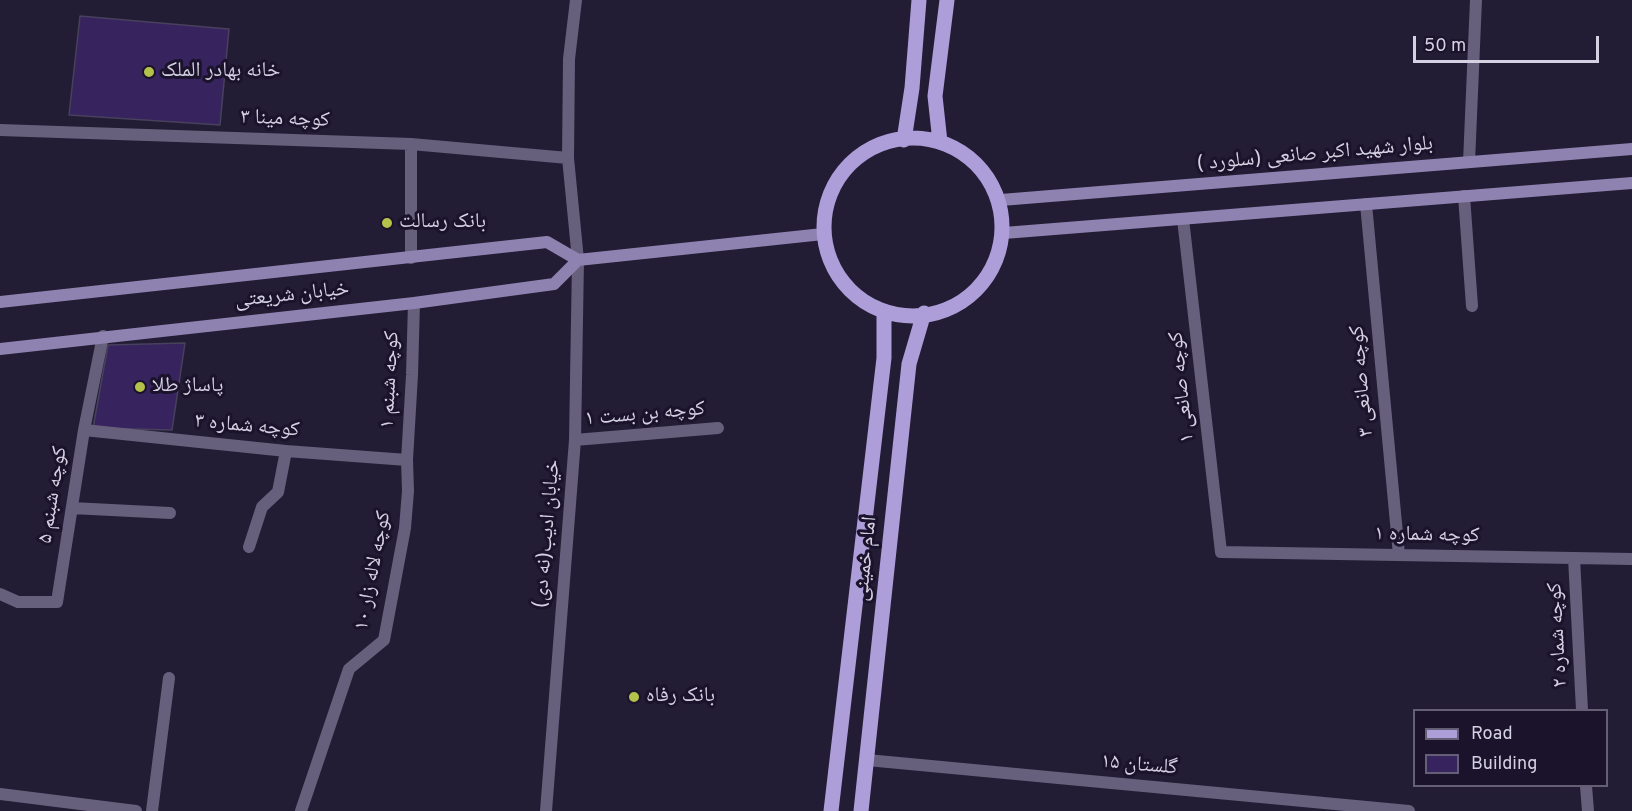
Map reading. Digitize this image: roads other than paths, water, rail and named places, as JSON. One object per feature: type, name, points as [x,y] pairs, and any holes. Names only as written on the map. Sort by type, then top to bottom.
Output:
[{"type":"main road","points":[[904,140],[912,88],[919,0]]},
{"type":"main road","points":[[940,141],[934,96],[947,0]]},
{"type":"main road","points":[[913,138],[940,141],[968,155],[990,175],[1001,200],[1004,233],[998,259],[988,276],[963,299],[918,315],[884,312],[862,303],[840,281],[823,247],[827,206],[833,188],[843,171],[856,160],[887,143],[913,138]]},
{"type":"main road","name":"بلوار شهید اکبر صانعی (سلورد )","points":[[1001,200],[1632,148]]},
{"type":"main road","points":[[1004,233],[1632,183]]},
{"type":"main road","points":[[578,260],[823,234]]},
{"type":"main road","name":"خیابان شریعتی","points":[[0,302],[547,242],[578,260],[554,284],[414,303],[0,349]]},
{"type":"main road","name":"امام خمینی","points":[[831,811],[884,358],[884,312]]},
{"type":"main road","name":"امام خمینی","points":[[861,811],[909,364],[924,314]]},
{"type":"street","name":"خیابان ادیب(نه دی)","points":[[546,811],[575,440],[578,260],[568,158],[569,59],[576,0]]},
{"type":"street","points":[[1468,162],[1476,0]]},
{"type":"street","name":"کوچه مینا ۳","points":[[0,130],[411,144],[568,158]]},
{"type":"street","points":[[411,144],[411,258]]},
{"type":"street","points":[[1464,196],[1472,306]]},
{"type":"street","name":"کوچه صانعی ۳","points":[[1366,204],[1399,555]]},
{"type":"street","name":"کوچه صانعی ۱","points":[[1183,219],[1221,552]]},
{"type":"street","name":"کوچه شبنم ۱","points":[[407,460],[414,303]]},
{"type":"street","name":"کوچه شبنم ۵","points":[[0,594],[18,602],[57,602],[84,430],[103,336]]},
{"type":"street","name":"کوچه بن بست ۱","points":[[575,440],[718,428]]},
{"type":"street","name":"کوچه شماره ۳","points":[[84,430],[286,451],[407,460]]},
{"type":"street","points":[[249,547],[262,507],[278,492],[286,451]]},
{"type":"street","name":"کوچه لاله زار ۱۰","points":[[301,811],[349,669],[384,640],[405,528],[408,491],[407,460]]},
{"type":"street","points":[[72,508],[170,513]]},
{"type":"street","name":"کوچه شماره ۱","points":[[1221,552],[1632,559]]},
{"type":"street","name":"کوچه شماره ۲","points":[[1574,558],[1582,709]]},
{"type":"street","points":[[152,811],[169,678]]},
{"type":"street","name":"گلستان ۱۵","points":[[867,760],[1409,811]]},
{"type":"street","points":[[1586,787],[1588,811]]},
{"type":"street","points":[[0,794],[90,808],[136,811]]},
{"type":"place","name":"خانه بهادر الملک","points":[[149,72]]},
{"type":"place","name":"بانک رسالت","points":[[387,223]]},
{"type":"place","name":"پاساژ طلا","points":[[140,387]]},
{"type":"place","name":"بانک رفاه","points":[[634,697]]}]
